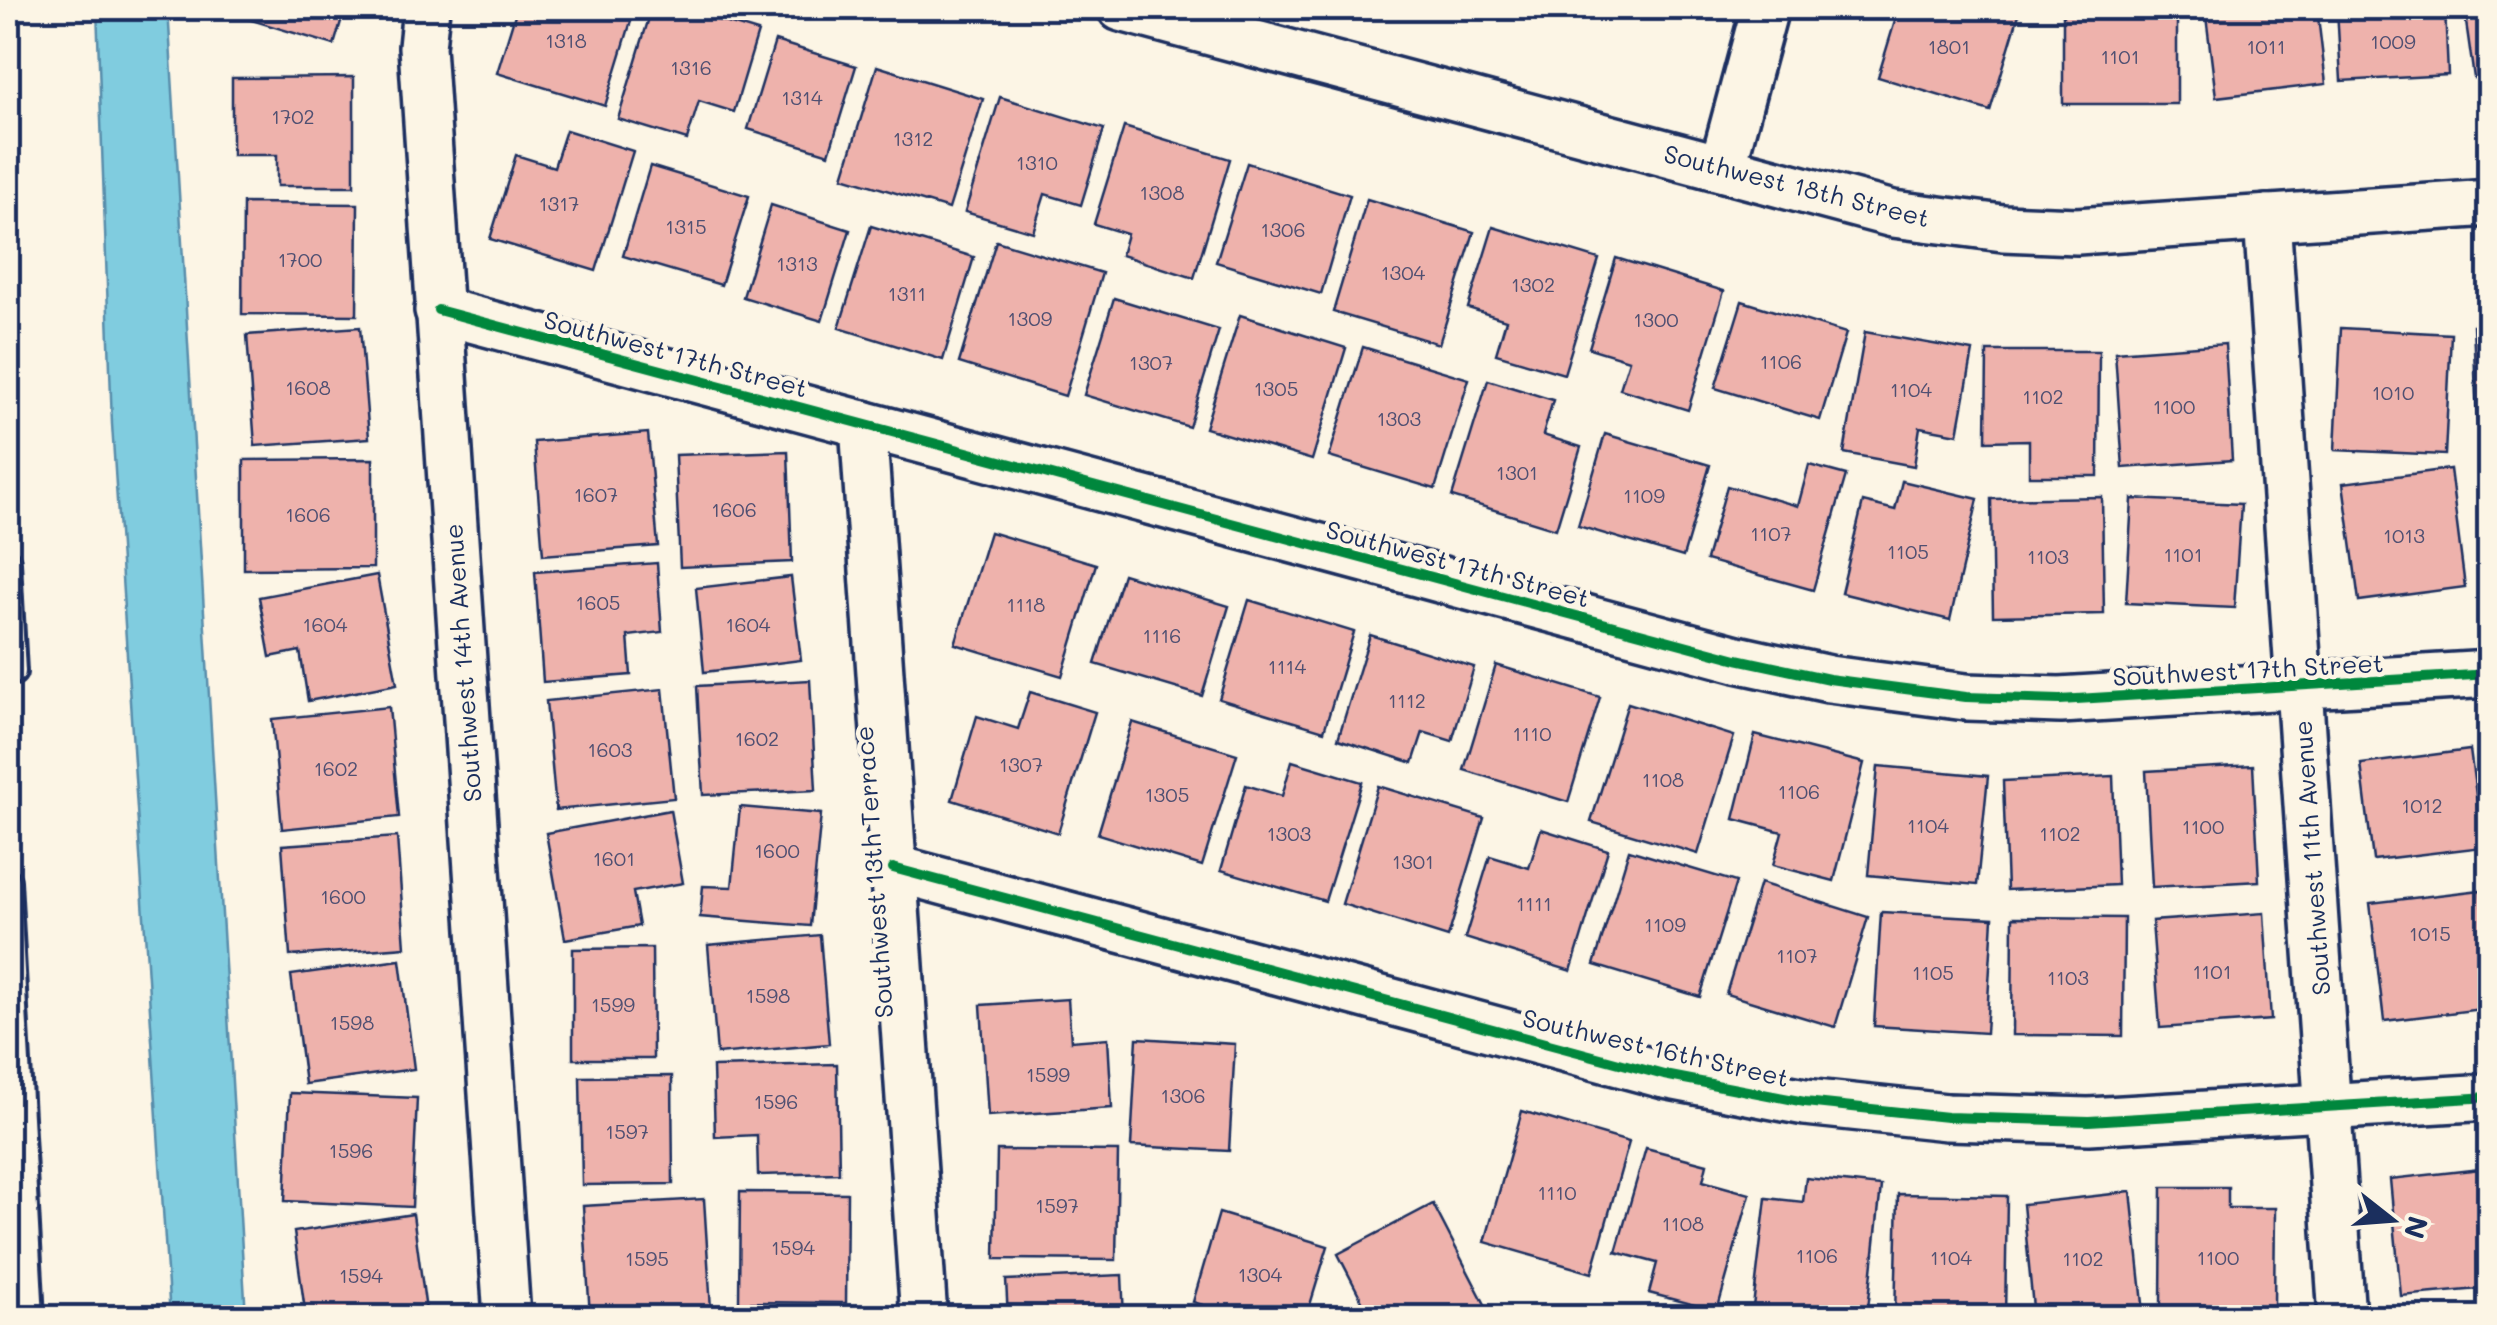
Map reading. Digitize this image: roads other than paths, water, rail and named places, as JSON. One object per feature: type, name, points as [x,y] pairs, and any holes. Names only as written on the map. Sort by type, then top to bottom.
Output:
[{"type":"street","name":"Southwest 14th Avenue","points":[[426,8],[422,47],[438,310],[507,1318]]},
{"type":"street","name":"Southwest 18th Street","points":[[1121,8],[1892,214],[2003,228],[2077,230],[2490,203]]},
{"type":"street","points":[[1722,168],[1765,8]]},
{"type":"street","name":"Southwest 11th Avenue","points":[[2268,218],[2342,1318]]},
{"type":"street","name":"Southwest 17th Street","points":[[438,310],[1737,659],[1828,679],[1966,697],[2060,700],[2490,674]]},
{"type":"street","name":"Southwest 13th Terrace","points":[[863,424],[924,1318]]},
{"type":"street","name":"Southwest 16th Street","points":[[893,868],[1664,1075],[1805,1102],[1947,1117],[2089,1121],[2490,1096]]},
{"type":"lane","points":[[8,562],[14,672],[8,673]]},
{"type":"lane","points":[[8,881],[32,1318]]},
{"type":"water","points":[[97,8],[168,8],[246,1317],[170,1317],[112,424]]}]
